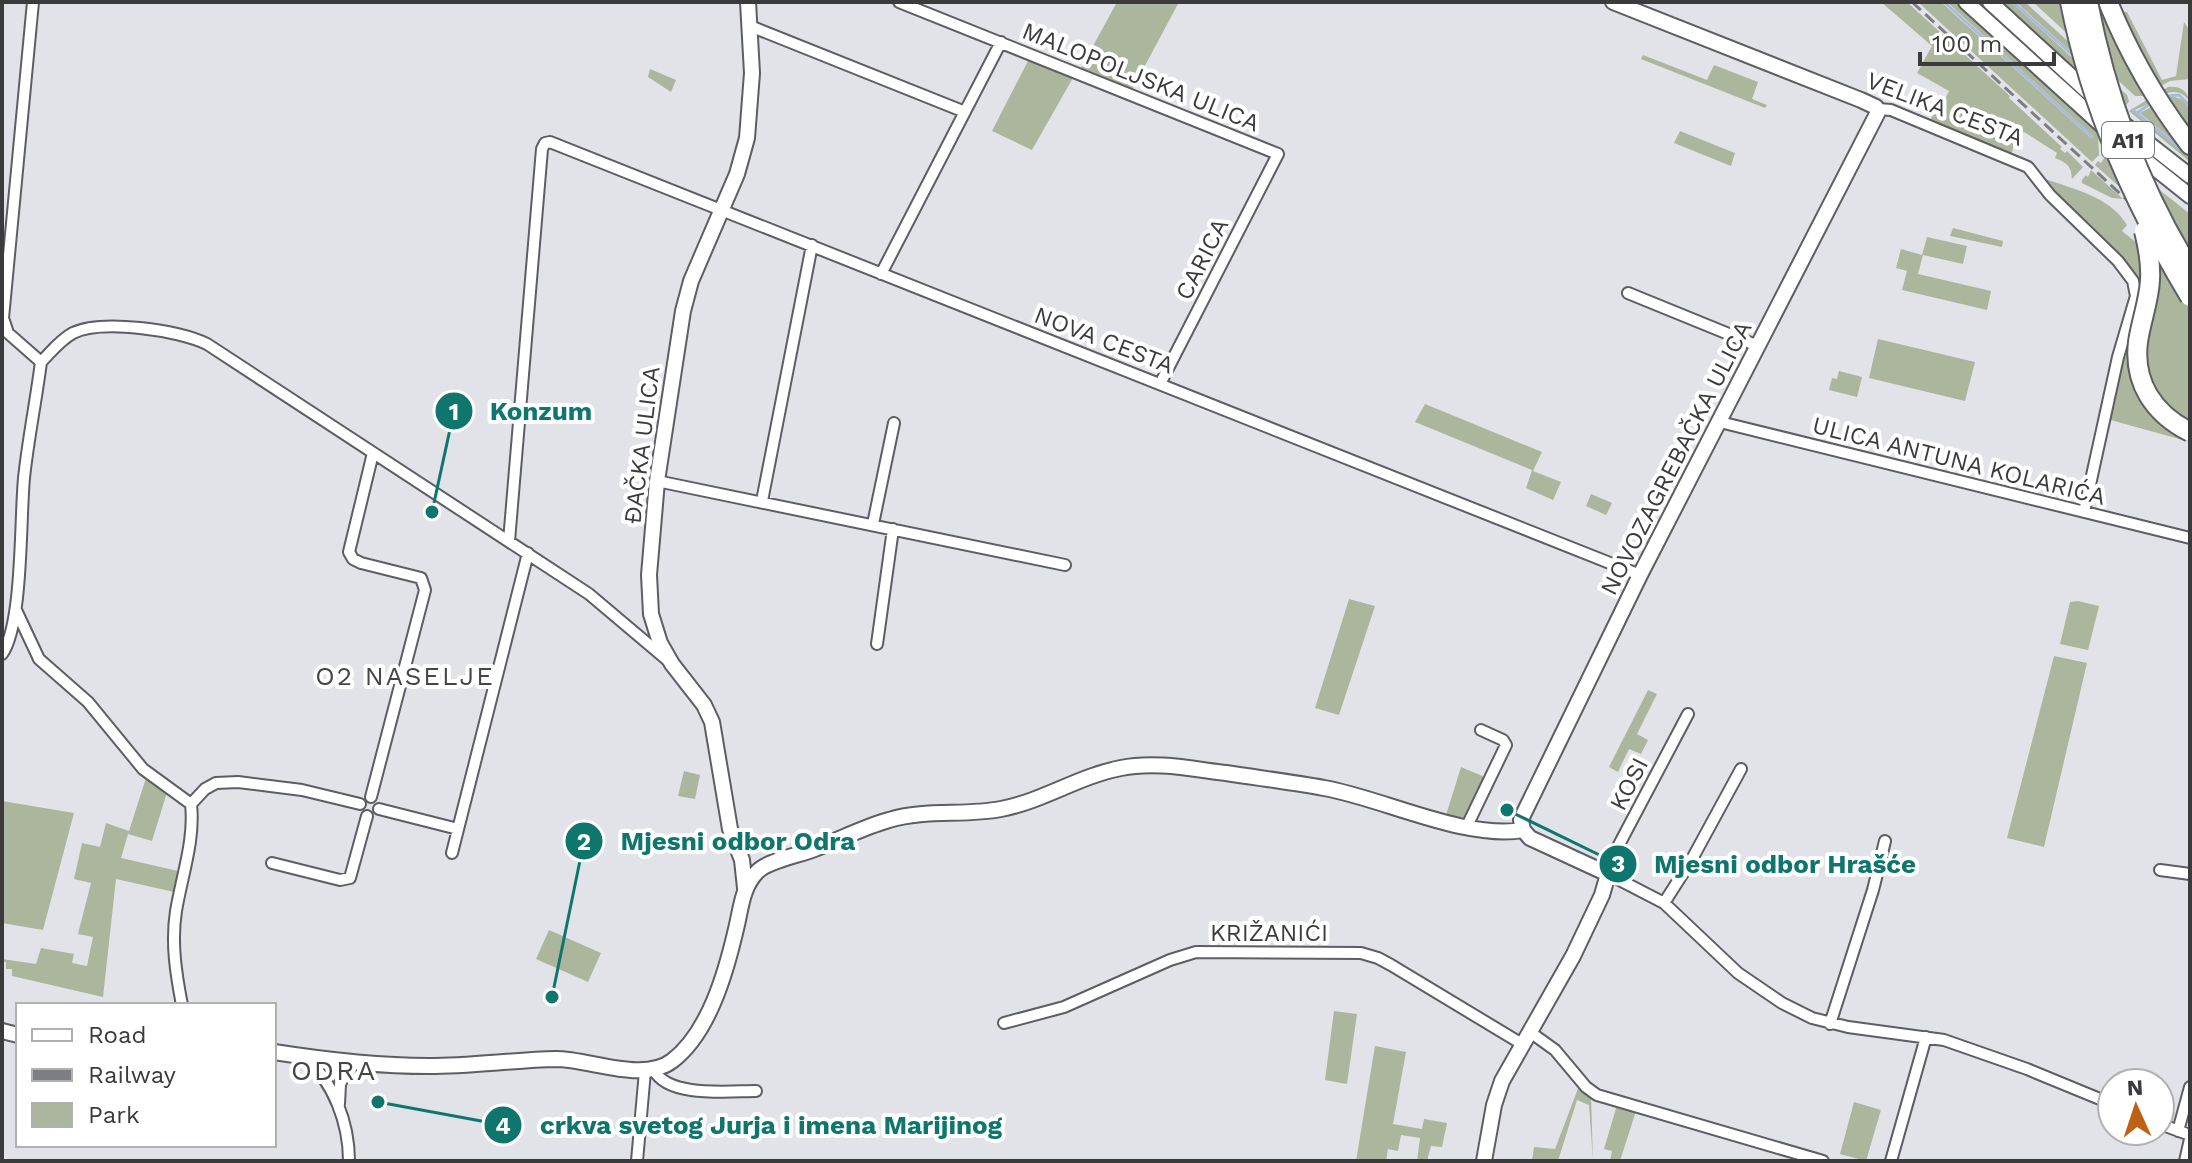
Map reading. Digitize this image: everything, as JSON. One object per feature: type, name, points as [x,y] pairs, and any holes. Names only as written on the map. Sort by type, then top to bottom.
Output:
[{"type":"highway","name":"A11","points":[[2070,2],[2095,102],[2134,198],[2190,297]]},
{"type":"highway","name":"A11","points":[[2088,2],[2099,53],[2120,119],[2160,214],[2190,269]]},
{"type":"highway","points":[[2108,2],[2135,62],[2161,106],[2190,145]]},
{"type":"highway","points":[[2134,198],[2150,260],[2150,281],[2138,339],[2139,374],[2147,394],[2161,413],[2190,432]]},
{"type":"street","points":[[33,2],[3,318],[8,333],[41,362]]},
{"type":"street","name":"MALOPOLJSKA ULICA","points":[[899,2],[1278,154]]},
{"type":"street","name":"VELIKA CESTA","points":[[1613,2],[2025,165],[2056,201],[2124,267],[2133,281],[2136,296],[2118,357],[2084,512]]},
{"type":"street","points":[[1966,2],[2106,129],[2190,196]]},
{"type":"street","points":[[1990,2],[2117,119],[2190,176]]},
{"type":"street","name":"ĐAČKA ULICA","points":[[744,4],[750,26],[752,73],[749,123],[741,162],[691,281],[683,311],[657,481],[649,575],[653,620],[660,643],[704,705],[712,722],[730,829],[742,860],[745,888]]},
{"type":"street","points":[[750,26],[965,112]]},
{"type":"street","points":[[881,274],[1001,42]]},
{"type":"street","name":"NOVOZAGREBAČKA ULICA","points":[[1523,830],[1521,823],[1524,813],[1640,575],[1878,109]]},
{"type":"street","name":"NOVA CESTA","points":[[509,541],[542,149],[545,143],[553,143],[1640,575]]},
{"type":"street","name":"CARICA","points":[[1160,384],[1278,154]]},
{"type":"street","points":[[762,501],[812,245]]},
{"type":"street","points":[[1628,293],[1758,346]]},
{"type":"street","points":[[7,650],[16,610],[24,477],[41,362],[62,340],[75,332],[95,327],[165,331],[190,336],[207,344],[589,594],[672,664]]},
{"type":"street","name":"ULICA ANTUNA KOLARIĆA","points":[[1720,422],[2190,538]]},
{"type":"street","points":[[873,524],[894,423]]},
{"type":"street","points":[[371,797],[425,590],[421,578],[361,563],[353,559],[349,552],[373,453]]},
{"type":"street","points":[[657,481],[1065,565]]},
{"type":"street","points":[[877,644],[893,529]]},
{"type":"street","points":[[452,853],[528,553]]},
{"type":"street","points":[[16,610],[37,656],[47,668],[88,702],[143,769],[191,804]]},
{"type":"street","points":[[636,633],[645,632],[653,620]]},
{"type":"street","points":[[25,649],[37,656]]},
{"type":"street","name":"KOSI","points":[[1608,874],[1612,858],[1688,714]]},
{"type":"street","points":[[1467,826],[1506,745],[1503,740],[1481,730]]},
{"type":"street","points":[[276,1052],[352,1062],[426,1066],[572,1060],[649,1070],[669,1063],[681,1053],[714,1000],[726,968],[745,888],[765,865],[893,818],[1007,808],[1096,774],[1139,765],[1176,766],[1322,788],[1467,826],[1500,831],[1523,830],[1537,842],[1664,903],[1738,973],[1787,1005],[1830,1024],[1944,1040],[2096,1098]]},
{"type":"street","points":[[1664,903],[1741,769]]},
{"type":"street","points":[[182,1003],[173,931],[191,833],[191,804],[205,789],[216,783],[238,782],[302,790],[360,804]]},
{"type":"street","points":[[360,804],[371,797],[377,800],[379,809]]},
{"type":"street","points":[[360,804],[362,813],[367,816],[373,816],[379,809]]},
{"type":"street","points":[[379,809],[458,829]]},
{"type":"street","points":[[272,863],[340,880],[350,878],[367,816]]},
{"type":"street","points":[[1830,1024],[1873,890],[1885,841]]},
{"type":"street","points":[[742,860],[753,865],[765,865]]},
{"type":"street","points":[[2160,870],[2190,874]]},
{"type":"street","points":[[1484,1161],[1497,1094],[1573,956],[1602,895],[1608,874]]},
{"type":"street","name":"KRIŽANIĆI","points":[[1004,1023],[1064,1007],[1170,960],[1196,952],[1352,953],[1379,958],[1526,1038],[1555,1050],[1586,1087],[1597,1095],[1823,1161]]},
{"type":"street","points":[[1891,1161],[1926,1037]]},
{"type":"street","points":[[304,1057],[319,1071],[340,1110],[348,1140],[349,1161]]},
{"type":"street","points":[[340,1110],[340,1084],[352,1062]]},
{"type":"street","points":[[649,1070],[663,1081],[683,1088],[756,1091]]},
{"type":"street","points":[[637,1161],[649,1070]]},
{"type":"street","points":[[2185,1161],[2190,1137],[2178,1131],[2190,1087]]},
{"type":"green space","points":[[1117,2],[1179,2],[1132,90],[1081,68]]},
{"type":"green space","points":[[1881,2],[1907,2],[2010,96],[2062,147],[2060,149],[2065,153],[2067,151],[2083,167],[2072,179],[2068,165],[2055,158],[2057,153],[2024,132],[2019,135],[2020,141],[2014,144],[2012,153],[1930,121],[1933,114],[1937,115],[1949,91],[1917,73],[1932,46]]},
{"type":"green space","points":[[1918,2],[1941,2],[2091,138],[2094,137],[1947,2],[1959,2],[2100,131],[2099,155],[2092,162]]},
{"type":"green space","points":[[1975,2],[1982,2],[2111,118],[2107,123]]},
{"type":"green space","points":[[1998,2],[2011,2],[2076,61],[2078,58],[2016,2],[2025,2],[2127,95],[2129,101],[2125,107],[2122,105],[2118,110]]},
{"type":"green space","points":[[2033,2],[2061,2],[2064,21],[2112,65],[2099,11],[2127,12],[2162,80],[2176,76],[2184,22],[2190,31],[2190,79],[2170,81],[2142,96],[2135,96]]},
{"type":"green space","points":[[1643,55],[1707,80],[1714,65],[1758,82],[1752,99],[1767,105],[1765,108],[1641,59]]},
{"type":"green space","points":[[1030,57],[1074,76],[1032,150],[992,131]]},
{"type":"green space","points":[[650,69],[676,80],[671,92],[648,77]]},
{"type":"green space","points":[[2168,87],[2182,90],[2190,102],[2176,92],[2168,93],[2132,110],[2185,154],[2186,151],[2140,113],[2171,96],[2184,100],[2190,110],[2190,162],[2129,111]]},
{"type":"green space","points":[[1680,131],[1735,153],[1731,166],[1674,143]]},
{"type":"green space","points":[[2120,152],[2190,214],[2190,250],[2095,165],[2098,161],[2101,163],[2106,155]]},
{"type":"green space","points":[[2091,170],[2123,199],[2112,198],[2082,183]]},
{"type":"green space","points":[[2040,177],[2100,200],[2119,215],[2127,225],[2122,231],[2138,244],[2190,262],[2190,442],[2107,419],[2139,289]]},
{"type":"green space","points":[[1953,228],[2003,241],[2002,247],[1950,236]]},
{"type":"green space","points":[[1927,237],[1967,246],[1963,264],[1923,255],[1918,274],[1991,291],[1987,310],[1902,290],[1907,271],[1896,268],[1901,249],[1922,255]]},
{"type":"green space","points":[[1878,339],[1975,362],[1965,401],[1869,378]]},
{"type":"green space","points":[[1839,371],[1862,377],[1857,397],[1829,390],[1832,378],[1837,379]]},
{"type":"green space","points":[[1425,404],[1542,452],[1533,471],[1561,482],[1553,500],[1526,488],[1532,470],[1415,422]]},
{"type":"green space","points":[[1591,494],[1612,503],[1606,515],[1586,506]]},
{"type":"green space","points":[[1349,599],[1375,606],[1339,715],[1315,708]]},
{"type":"green space","points":[[2070,602],[2099,606],[2088,650],[2060,644]]},
{"type":"green space","points":[[2054,656],[2087,663],[2044,847],[2007,838]]},
{"type":"green space","points":[[1648,690],[1657,694],[1637,734],[1648,740],[1641,754],[1629,749],[1618,772],[1609,767]]},
{"type":"green space","points":[[1461,767],[1487,778],[1466,818],[1446,815]]},
{"type":"green space","points":[[684,771],[700,775],[695,799],[678,796]]},
{"type":"green space","points":[[147,775],[168,789],[152,841],[128,834],[121,858],[178,871],[174,892],[116,879],[103,997],[12,976],[12,969],[6,969],[6,962],[2,959],[36,964],[41,948],[74,954],[72,963],[87,966],[93,937],[78,934],[91,883],[74,879],[82,843],[100,847],[106,823],[129,831]]},
{"type":"green space","points":[[2,801],[74,813],[43,930],[2,923]]},
{"type":"green space","points":[[549,930],[601,953],[588,982],[536,959]]},
{"type":"green space","points":[[1334,1011],[1357,1014],[1347,1084],[1325,1080]]},
{"type":"green space","points":[[1375,1046],[1406,1052],[1393,1124],[1422,1129],[1424,1119],[1447,1123],[1442,1147],[1431,1146],[1427,1161],[1417,1161],[1420,1138],[1401,1135],[1398,1151],[1388,1149],[1386,1161],[1356,1161]]},
{"type":"green space","points":[[1579,1086],[1591,1096],[1593,1161],[1589,1105],[1577,1100],[1558,1161],[1532,1161],[1534,1147],[1555,1149]]},
{"type":"green space","points":[[1854,1102],[1881,1110],[1866,1161],[1840,1154]]},
{"type":"green space","points":[[1617,1105],[1636,1111],[1620,1161],[1610,1161],[1612,1151],[1604,1149]]},
{"type":"waterway","points":[[1944,2],[2092,137]]},
{"type":"waterway","points":[[2013,2],[2076,58]]},
{"type":"waterway","points":[[2164,96],[2179,95],[2190,106]]},
{"type":"waterway","points":[[2137,113],[2154,101]]},
{"type":"waterway","points":[[2133,110],[2185,152]]},
{"type":"railway","points":[[1912,2],[2190,258]]},
{"type":"place","name":"Konzum","points":[[432,512]]},
{"type":"place","name":"Mjesni odbor Hrašće","points":[[1507,810]]},
{"type":"place","name":"Mjesni odbor Odra","points":[[552,997]]},
{"type":"place","name":"crkva svetog Jurja i imena Marijinog","points":[[378,1102]]},
{"type":"district","name":"O2 NASELJE","points":[[405,676]]},
{"type":"district","name":"ODRA","points":[[334,1070]]}]
